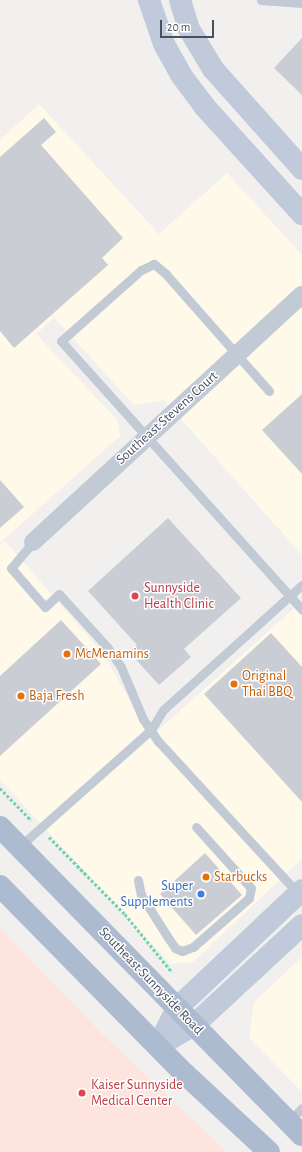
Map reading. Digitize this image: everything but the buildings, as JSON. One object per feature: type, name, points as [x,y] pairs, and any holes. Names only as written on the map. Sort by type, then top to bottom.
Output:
[{"type":"main road","points":[[149,0],[164,44],[181,74],[204,106],[302,214]]},
{"type":"main road","points":[[180,0],[190,29],[213,69],[302,169]]},
{"type":"main road","name":"Southeast Sunnyside Road","points":[[0,827],[194,1025],[297,1121]]},
{"type":"main road","points":[[0,886],[158,1046],[269,1152]]},
{"type":"main road","points":[[158,1046],[177,1008],[300,892]]},
{"type":"main road","points":[[158,1046],[194,1025],[302,925]]},
{"type":"street","name":"Southeast Stevens Court","points":[[33,542],[146,436],[302,296]]},
{"type":"lane","points":[[261,0],[302,3]]},
{"type":"lane","points":[[269,391],[154,264],[141,270],[61,340],[302,610]]},
{"type":"lane","points":[[33,542],[11,568],[45,607],[59,594],[107,647],[120,667],[143,720],[300,892]]},
{"type":"lane","points":[[19,847],[151,730],[163,710],[302,585]]},
{"type":"lane","points":[[138,880],[141,895],[175,948],[182,951],[193,947],[249,898],[251,888],[196,827]]},
{"type":"path","points":[[0,788],[125,914],[166,962]]},
{"type":"shaded area","points":[[39,104],[159,234],[227,173],[302,255],[302,555],[164,400],[134,405],[0,258],[0,140]]},
{"type":"shaded area","points":[[0,259],[54,318],[36,334],[118,421],[120,436],[0,543]]},
{"type":"shaded area","points":[[5,541],[102,652],[151,737],[302,601],[302,859],[193,962],[171,964],[0,780],[0,545]]},
{"type":"shaded area","name":"Kaiser Sunnyside Medical Center","points":[[0,928],[102,1034],[227,1152],[0,1152]]},
{"type":"shaded area","points":[[302,957],[302,1092],[249,1038],[254,1002]]},
{"type":"place","name":"Sunnyside Health Clinic","points":[[135,596]]},
{"type":"place","name":"McMenamins","points":[[67,654]]},
{"type":"place","name":"Original Thai BBQ","points":[[234,684]]},
{"type":"place","name":"Baja Fresh","points":[[21,696]]},
{"type":"place","name":"Starbucks","points":[[206,877]]},
{"type":"place","name":"Super Supplements","points":[[201,894]]},
{"type":"place","name":"Kaiser Sunnyside Medical Center","points":[[82,1093]]}]
